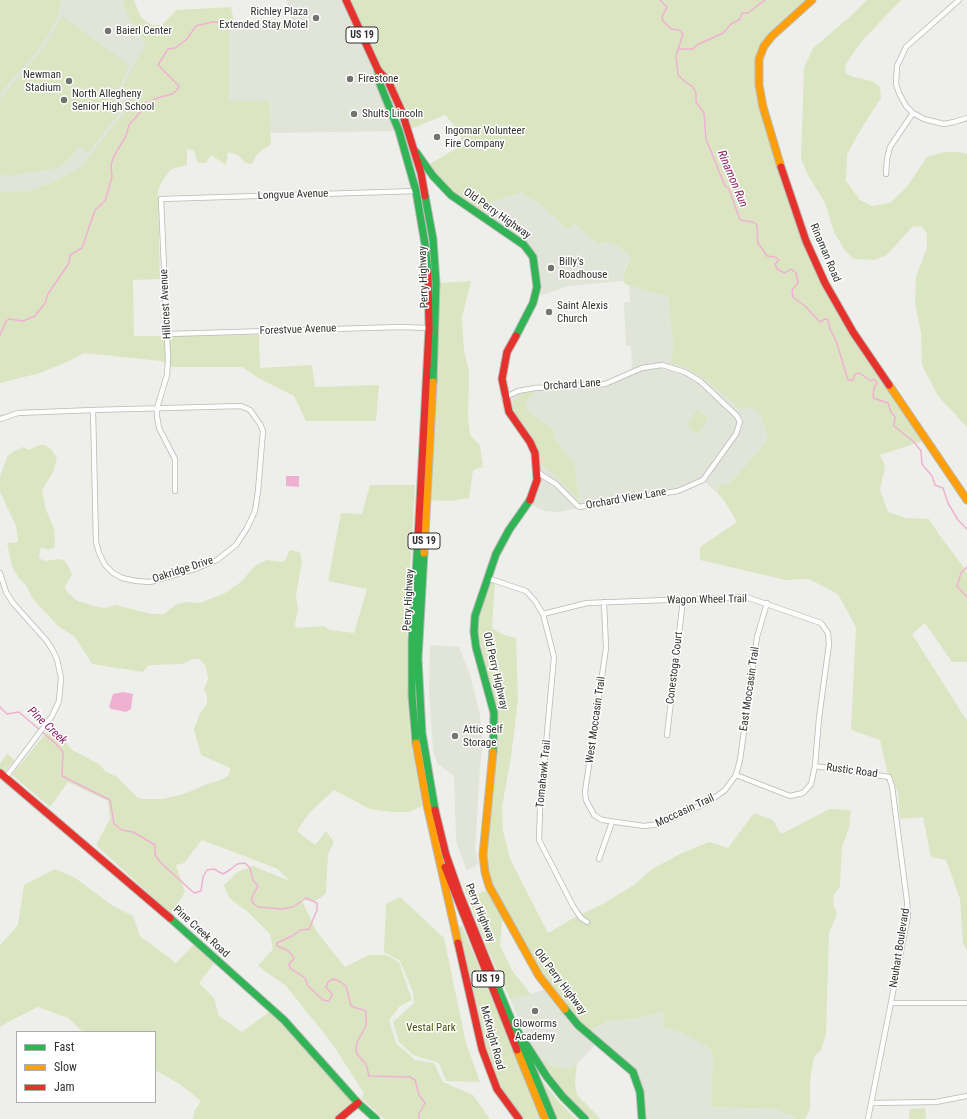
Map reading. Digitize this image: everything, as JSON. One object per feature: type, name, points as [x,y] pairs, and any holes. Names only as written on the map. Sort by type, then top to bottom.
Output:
[{"type":"main road","name":"Perry Highway","points":[[346,0],[378,70],[380,84],[404,147],[416,191],[428,268],[429,328],[411,659],[412,696],[423,788],[435,838],[460,909],[545,1119]]},
{"type":"main road","name":"Rinaman Road","points":[[812,0],[772,36],[764,46],[759,59],[759,85],[775,151],[806,241],[824,283],[853,332],[967,500]]},
{"type":"main road","name":"Perry Highway","points":[[378,70],[388,81],[414,149],[425,190],[434,254],[436,316],[418,640],[419,696],[422,733],[433,804],[448,861],[465,907],[553,1119]]},
{"type":"main road","points":[[404,147],[414,149]]},
{"type":"main road","name":"Old Perry Highway","points":[[414,149],[445,189],[467,207],[520,242],[527,249],[534,262],[538,277],[537,292],[531,308],[507,352],[502,379],[504,398],[510,412],[535,453],[537,472],[532,497],[509,530],[496,554],[475,616],[474,632],[476,647],[494,713],[493,748],[483,855],[489,886],[524,952],[561,1005],[578,1025],[633,1072],[640,1092],[642,1119]]},
{"type":"main road","name":"Pine Creek Road","points":[[3,775],[150,900],[284,1020],[358,1103],[376,1119]]},
{"type":"main road","name":"McKnight Road","points":[[435,838],[483,1054],[497,1089],[519,1119]]},
{"type":"main road","points":[[513,1024],[547,1077],[563,1097],[585,1119]]},
{"type":"main road","points":[[340,1119],[358,1103]]},
{"type":"street","points":[[959,0],[912,41],[900,58],[896,73],[897,87],[904,103],[913,113],[924,120],[937,123],[954,122],[967,118]]},
{"type":"street","points":[[886,174],[887,159],[890,147],[913,113]]},
{"type":"street","name":"Longvue Avenue","points":[[161,199],[425,190]]},
{"type":"street","name":"Hillcrest Avenue","points":[[157,408],[167,375],[168,359],[161,199]]},
{"type":"street","name":"Forestvue Avenue","points":[[168,334],[400,327],[429,328]]},
{"type":"street","name":"Orchard Lane","points":[[504,398],[518,391],[535,388],[605,384],[642,368],[662,365],[685,372],[700,381],[723,402],[737,416],[740,425],[736,434],[703,480]]},
{"type":"street","name":"Oakridge Drive","points":[[0,419],[18,413],[93,410],[241,406],[250,410],[256,417],[262,431],[255,511],[247,528],[236,545],[217,560],[195,569],[150,582],[122,578],[112,573],[98,553],[96,542],[93,410]]},
{"type":"street","points":[[157,408],[159,428],[175,459],[175,491]]},
{"type":"street","name":"Orchard View Lane","points":[[537,472],[556,484],[579,508],[678,491],[703,480]]},
{"type":"street","points":[[0,573],[6,592],[13,603],[46,640],[52,649],[57,659],[61,678],[59,700],[52,716],[3,775]]},
{"type":"street","points":[[487,578],[526,592],[535,601],[543,614]]},
{"type":"street","name":"Wagon Wheel Trail","points":[[543,614],[579,604],[746,597],[814,619],[821,623],[828,633],[829,644],[819,718],[815,766],[811,784],[803,793],[790,796],[736,775]]},
{"type":"street","name":"Conestoga Court","points":[[667,735],[683,600]]},
{"type":"street","name":"West Moccasin Trail","points":[[604,602],[606,648],[585,792],[589,810],[594,815],[612,822]]},
{"type":"street","name":"East Moccasin Trail","points":[[736,775],[740,760],[757,637],[767,603]]},
{"type":"street","name":"Tomahawk Trail","points":[[543,614],[554,657],[540,809],[539,840],[573,906],[581,918],[587,922]]},
{"type":"street","name":"Rustic Road","points":[[815,766],[889,777]]},
{"type":"street","name":"Moccasin Trail","points":[[612,822],[644,826],[660,824],[717,797],[731,783],[736,775]]},
{"type":"street","name":"Neuhart Boulevard","points":[[868,1119],[908,909],[892,786],[889,777]]},
{"type":"street","points":[[599,859],[612,822]]},
{"type":"street","points":[[891,1003],[967,1003]]},
{"type":"street","points":[[872,1103],[936,1102],[967,1096]]},
{"type":"shaded area","name":"Newman Stadium","points":[[61,0],[125,0],[123,5],[128,17],[147,43],[140,57],[131,106],[111,128],[82,167],[57,180],[30,191],[0,192],[0,94],[11,81]]},
{"type":"shaded area","points":[[286,0],[346,0],[399,131],[270,133],[269,101],[229,101],[229,28],[292,22]]},
{"type":"shaded area","points":[[521,191],[542,206],[564,226],[573,223],[598,244],[609,242],[616,245],[631,257],[622,276],[624,281],[569,286],[535,297],[537,292],[530,253],[477,214],[495,201]]},
{"type":"shaded area","points":[[629,285],[668,297],[673,346],[671,363],[688,369],[706,380],[740,409],[751,408],[760,413],[767,435],[766,442],[730,483],[717,486],[718,494],[703,480],[678,491],[557,512],[545,511],[528,503],[532,497],[537,464],[504,398],[518,391],[605,384],[632,373],[631,346],[626,346],[624,302],[630,302]]},
{"type":"shaded area","points":[[286,476],[299,476],[299,487],[286,486]]},
{"type":"shaded area","points":[[430,645],[459,647],[469,672],[480,714],[483,744],[480,767],[475,849],[479,864],[467,870],[456,841],[454,776],[437,763],[433,750],[429,693]]},
{"type":"shaded area","points":[[123,692],[133,694],[131,709],[126,712],[111,709],[109,707],[113,694]]},
{"type":"shaded area","points":[[548,988],[598,1026],[607,1021],[634,1019],[664,1012],[662,1027],[682,1033],[709,1046],[713,1057],[712,1107],[774,1109],[798,1119],[642,1119],[637,1081],[598,1042],[580,1061],[567,1069],[540,1062],[528,1040],[510,999]]},
{"type":"green space","points":[[0,0],[61,0],[57,19],[41,46],[0,94]]},
{"type":"green space","points":[[125,0],[134,0],[141,18],[152,25],[162,25],[176,10],[231,7],[234,22],[229,28],[229,101],[269,101],[271,144],[257,154],[252,164],[245,163],[238,155],[228,152],[226,165],[211,155],[206,163],[198,163],[194,151],[187,149],[187,165],[171,169],[163,180],[158,190],[160,279],[133,280],[134,336],[259,335],[260,368],[312,365],[315,387],[379,385],[376,421],[306,421],[294,396],[260,379],[242,367],[173,367],[161,361],[84,353],[40,373],[0,383],[0,192],[30,191],[57,180],[81,167],[111,128],[131,106],[121,90],[146,43],[128,17],[123,4]]},
{"type":"green space","points":[[346,0],[812,0],[772,36],[759,59],[768,125],[825,283],[926,440],[880,455],[885,466],[880,490],[888,512],[906,518],[929,519],[967,574],[967,662],[952,662],[925,623],[912,634],[967,721],[967,951],[963,943],[960,899],[946,860],[931,857],[923,817],[900,819],[898,792],[887,771],[880,740],[851,730],[856,627],[838,594],[809,579],[786,580],[700,560],[700,547],[737,522],[723,499],[718,494],[717,486],[730,483],[766,442],[767,435],[760,413],[751,408],[740,409],[706,380],[688,369],[671,363],[673,345],[668,297],[625,284],[622,276],[631,257],[616,245],[609,242],[598,244],[573,223],[571,229],[564,226],[542,206],[521,192],[495,201],[477,214],[467,207],[426,166],[464,144],[456,128],[445,115],[408,130]]},
{"type":"green space","points":[[867,0],[901,0],[861,42],[846,64],[845,73],[853,77],[872,81],[880,87],[881,98],[847,154],[846,181],[860,200],[872,206],[890,203],[906,188],[927,157],[944,152],[958,152],[967,154],[967,427],[938,396],[922,365],[921,333],[915,304],[916,277],[927,247],[927,234],[922,227],[913,226],[887,255],[874,260],[854,259],[846,252],[834,232],[825,203],[808,175],[801,159],[804,68],[813,48],[851,16]]},
{"type":"green space","name":"Newman Stadium","points":[[62,16],[129,65],[113,104],[120,111],[88,153],[79,146],[70,158],[57,168],[8,176],[0,174],[0,99],[46,45]]},
{"type":"green space","points":[[471,281],[462,317],[464,350],[469,372],[468,419],[470,435],[480,445],[483,467],[473,470],[469,498],[451,501],[429,500],[440,283]]},
{"type":"green space","points":[[535,391],[526,401],[525,404],[528,406],[526,410],[554,430],[554,438],[574,463],[579,501],[554,474],[541,465],[536,448],[513,410],[513,403],[517,397],[525,392]]},
{"type":"green space","points":[[697,409],[708,418],[698,434],[690,429],[688,424]]},
{"type":"green space","points":[[39,445],[45,445],[52,450],[57,458],[53,472],[42,490],[46,510],[54,528],[55,547],[48,550],[41,547],[39,558],[45,561],[60,559],[66,562],[72,574],[65,587],[68,593],[78,601],[97,607],[105,608],[115,605],[152,614],[164,614],[175,605],[186,602],[200,603],[225,593],[241,582],[255,566],[267,560],[284,562],[290,550],[300,552],[302,562],[296,595],[298,610],[295,624],[296,628],[323,626],[330,630],[354,633],[367,589],[328,581],[341,513],[362,514],[370,485],[415,485],[407,622],[407,678],[410,734],[422,806],[409,812],[391,812],[370,809],[334,790],[310,812],[297,831],[315,845],[326,831],[334,842],[328,854],[326,894],[313,902],[301,899],[317,932],[345,967],[369,955],[386,955],[399,962],[412,1000],[400,1006],[389,1020],[396,1043],[415,1060],[434,1063],[443,1082],[473,1095],[490,1119],[384,1119],[361,1098],[364,1093],[331,1042],[286,986],[258,966],[273,949],[270,934],[248,912],[229,898],[224,885],[238,872],[253,866],[290,881],[278,869],[202,840],[184,863],[176,865],[185,892],[171,914],[96,845],[110,819],[108,801],[68,782],[50,807],[12,775],[49,729],[63,739],[72,750],[99,764],[105,771],[117,777],[137,797],[143,799],[163,799],[184,794],[207,784],[221,780],[229,775],[230,768],[201,755],[194,729],[200,713],[207,704],[207,696],[204,689],[208,679],[206,667],[200,659],[192,659],[183,664],[149,665],[143,672],[92,664],[75,637],[58,626],[33,599],[26,585],[20,580],[12,567],[7,543],[18,542],[16,526],[0,492],[0,477],[7,457],[11,453],[23,447],[29,450]]},
{"type":"green space","points":[[487,578],[495,581],[492,628],[502,634],[516,638],[518,700],[511,757],[502,807],[503,830],[510,859],[548,933],[577,916],[601,905],[634,885],[652,869],[680,854],[709,842],[728,848],[754,813],[773,820],[781,834],[830,809],[851,810],[849,828],[842,847],[840,887],[834,894],[833,905],[837,914],[829,933],[826,1034],[821,1050],[814,1057],[810,1081],[810,1109],[805,1119],[798,1119],[774,1109],[711,1107],[713,1057],[709,1047],[682,1033],[662,1027],[664,1012],[634,1019],[607,1021],[587,1032],[561,1005],[506,920],[502,921],[500,946],[513,972],[531,994],[510,999],[486,946],[463,884],[477,894],[485,891],[489,886],[485,872],[494,713],[474,632]]},
{"type":"green space","points":[[7,753],[14,760],[5,772],[0,769],[0,764]]},
{"type":"green space","points":[[55,869],[74,877],[113,906],[133,916],[140,936],[176,963],[194,944],[214,963],[199,983],[214,998],[219,1016],[242,1032],[272,1010],[358,1103],[339,1119],[193,1119],[194,1112],[201,1101],[181,1085],[156,1071],[156,1031],[82,1031],[68,1018],[38,1007],[0,1027],[0,945],[18,925],[24,885]]},
{"type":"green space","name":"Vestal Park","points":[[400,897],[444,938],[466,1043],[480,1082],[446,1081],[439,1063],[413,1055],[399,1042],[393,1022],[414,1003],[413,992],[400,961],[384,952],[386,904]]},
{"type":"green space","points":[[462,926],[541,1119],[524,1119],[501,1087],[486,1048],[458,927]]},
{"type":"green space","points":[[545,1060],[550,1065],[567,1069],[577,1063],[575,1082],[577,1095],[601,1119],[591,1119],[567,1095],[540,1062]]},
{"type":"green space","points":[[541,1079],[558,1101],[576,1119],[557,1119]]},
{"type":"green space","points":[[925,1108],[926,1119],[909,1119],[910,1109]]},
{"type":"waterway","name":"Rinamon Run","points":[[660,0],[667,7],[662,17],[663,21],[671,29],[679,30],[683,34],[676,56],[678,75],[693,87],[696,93],[696,102],[704,113],[706,139],[725,186],[729,189],[740,220],[753,222],[757,225],[758,243],[767,256],[775,257],[779,260],[775,264],[777,269],[785,273],[791,269],[796,273],[798,283],[792,290],[793,297],[806,307],[820,322],[825,319],[828,320],[848,380],[853,380],[855,374],[860,373],[871,381],[874,379],[877,383],[874,388],[873,398],[888,403],[891,412],[895,417],[894,426],[914,442],[921,451],[922,464],[932,476],[935,485],[943,488],[948,503],[958,520],[967,529]]},
{"type":"waterway","points":[[679,49],[693,49],[697,45],[723,33],[731,24],[740,19],[742,13],[748,13],[765,0]]},
{"type":"waterway","points":[[0,335],[6,321],[9,319],[23,321],[35,316],[45,303],[48,294],[69,263],[70,255],[82,248],[95,210],[105,201],[112,177],[111,165],[114,156],[126,136],[129,125],[142,110],[142,106],[145,103],[150,103],[154,99],[172,94],[177,90],[179,86],[158,65],[168,49],[175,48],[187,39],[196,26],[212,22],[226,23]]},
{"type":"waterway","name":"Rinamon Run","points":[[967,567],[961,573],[957,586],[967,597]]},
{"type":"waterway","name":"Pine Creek","points":[[0,707],[7,714],[19,712],[55,743],[63,752],[62,776],[110,800],[114,824],[122,830],[133,832],[155,845],[155,854],[160,862],[194,893],[201,891],[203,877],[207,870],[214,869],[223,874],[237,864],[245,863],[250,868],[253,880],[258,886],[252,897],[252,902],[258,907],[282,909],[293,907],[306,898],[317,903],[317,910],[309,929],[301,930],[277,943],[277,946],[287,950],[292,955],[294,959],[289,964],[290,968],[305,978],[308,986],[323,1000],[328,1001],[331,998],[332,994],[326,987],[328,982],[333,979],[346,986],[351,1006],[366,1011],[366,1026],[357,1042],[356,1049],[357,1054],[366,1064],[369,1076],[410,1077],[415,1080],[419,1095],[425,1103],[419,1114],[419,1119]]},
{"type":"traffic: fast","points":[[378,70],[380,84],[399,131],[416,191],[428,272]]},
{"type":"traffic: fast","points":[[416,152],[433,176],[451,195],[524,245],[533,257],[537,287],[533,303],[516,336]]},
{"type":"traffic: fast","points":[[425,196],[433,239],[436,283],[433,382]]},
{"type":"traffic: fast","points":[[493,752],[494,713],[476,647],[474,632],[475,616],[496,554],[509,530],[530,500]]},
{"type":"traffic: fast","points":[[416,743],[412,696],[412,640],[418,539]]},
{"type":"traffic: fast","points":[[424,553],[418,659],[422,733],[435,810]]},
{"type":"traffic: fast","points":[[170,918],[284,1020],[358,1103],[376,1119]]},
{"type":"traffic: fast","points":[[493,976],[513,1024],[547,1077],[563,1097],[585,1119]]},
{"type":"traffic: fast","points":[[565,1009],[578,1025],[633,1072],[640,1092],[642,1119]]},
{"type":"traffic: fast","points":[[521,1042],[553,1119]]},
{"type":"traffic: slow","points":[[781,167],[763,107],[759,85],[759,59],[764,46],[772,36],[812,0]]},
{"type":"traffic: slow","points":[[424,553],[433,382]]},
{"type":"traffic: slow","points":[[889,385],[967,500]]},
{"type":"traffic: slow","points":[[416,743],[427,805],[458,943]]},
{"type":"traffic: slow","points":[[493,752],[483,855],[485,872],[489,886],[539,976],[565,1009]]},
{"type":"traffic: slow","points":[[517,1050],[545,1119]]},
{"type":"traffic: jam","points":[[346,0],[378,70],[388,81],[402,112],[421,173],[425,196]]},
{"type":"traffic: jam","points":[[781,167],[806,241],[825,283],[853,332],[889,385]]},
{"type":"traffic: jam","points":[[418,539],[429,328],[428,272]]},
{"type":"traffic: jam","points":[[516,336],[507,352],[502,379],[509,412],[530,442],[535,453],[537,480],[530,500]]},
{"type":"traffic: jam","points":[[0,773],[170,918]]},
{"type":"traffic: jam","points":[[435,810],[446,855],[459,892],[493,976]]},
{"type":"traffic: jam","points":[[445,867],[517,1050]]},
{"type":"traffic: jam","points":[[458,943],[482,1049],[497,1089],[519,1119]]},
{"type":"traffic: jam","points":[[339,1119],[358,1103]]},
{"type":"place","name":"Richley Plaza Extended Stay Motel","points":[[316,18]]},
{"type":"place","name":"Baierl Center","points":[[108,31]]},
{"type":"place","name":"Firestone","points":[[350,79]]},
{"type":"place","name":"Newman Stadium","points":[[69,81]]},
{"type":"place","name":"North Allegheny Senior High School","points":[[64,100]]},
{"type":"place","name":"Shults Lincoln","points":[[354,114]]},
{"type":"place","name":"Ingomar Volunteer Fire Company","points":[[437,137]]},
{"type":"place","name":"Billy's Roadhouse","points":[[551,268]]},
{"type":"place","name":"Saint Alexis Church","points":[[549,312]]},
{"type":"place","name":"Attic Self Storage","points":[[455,736]]},
{"type":"place","name":"Gloworms Academy","points":[[535,1011]]}]
